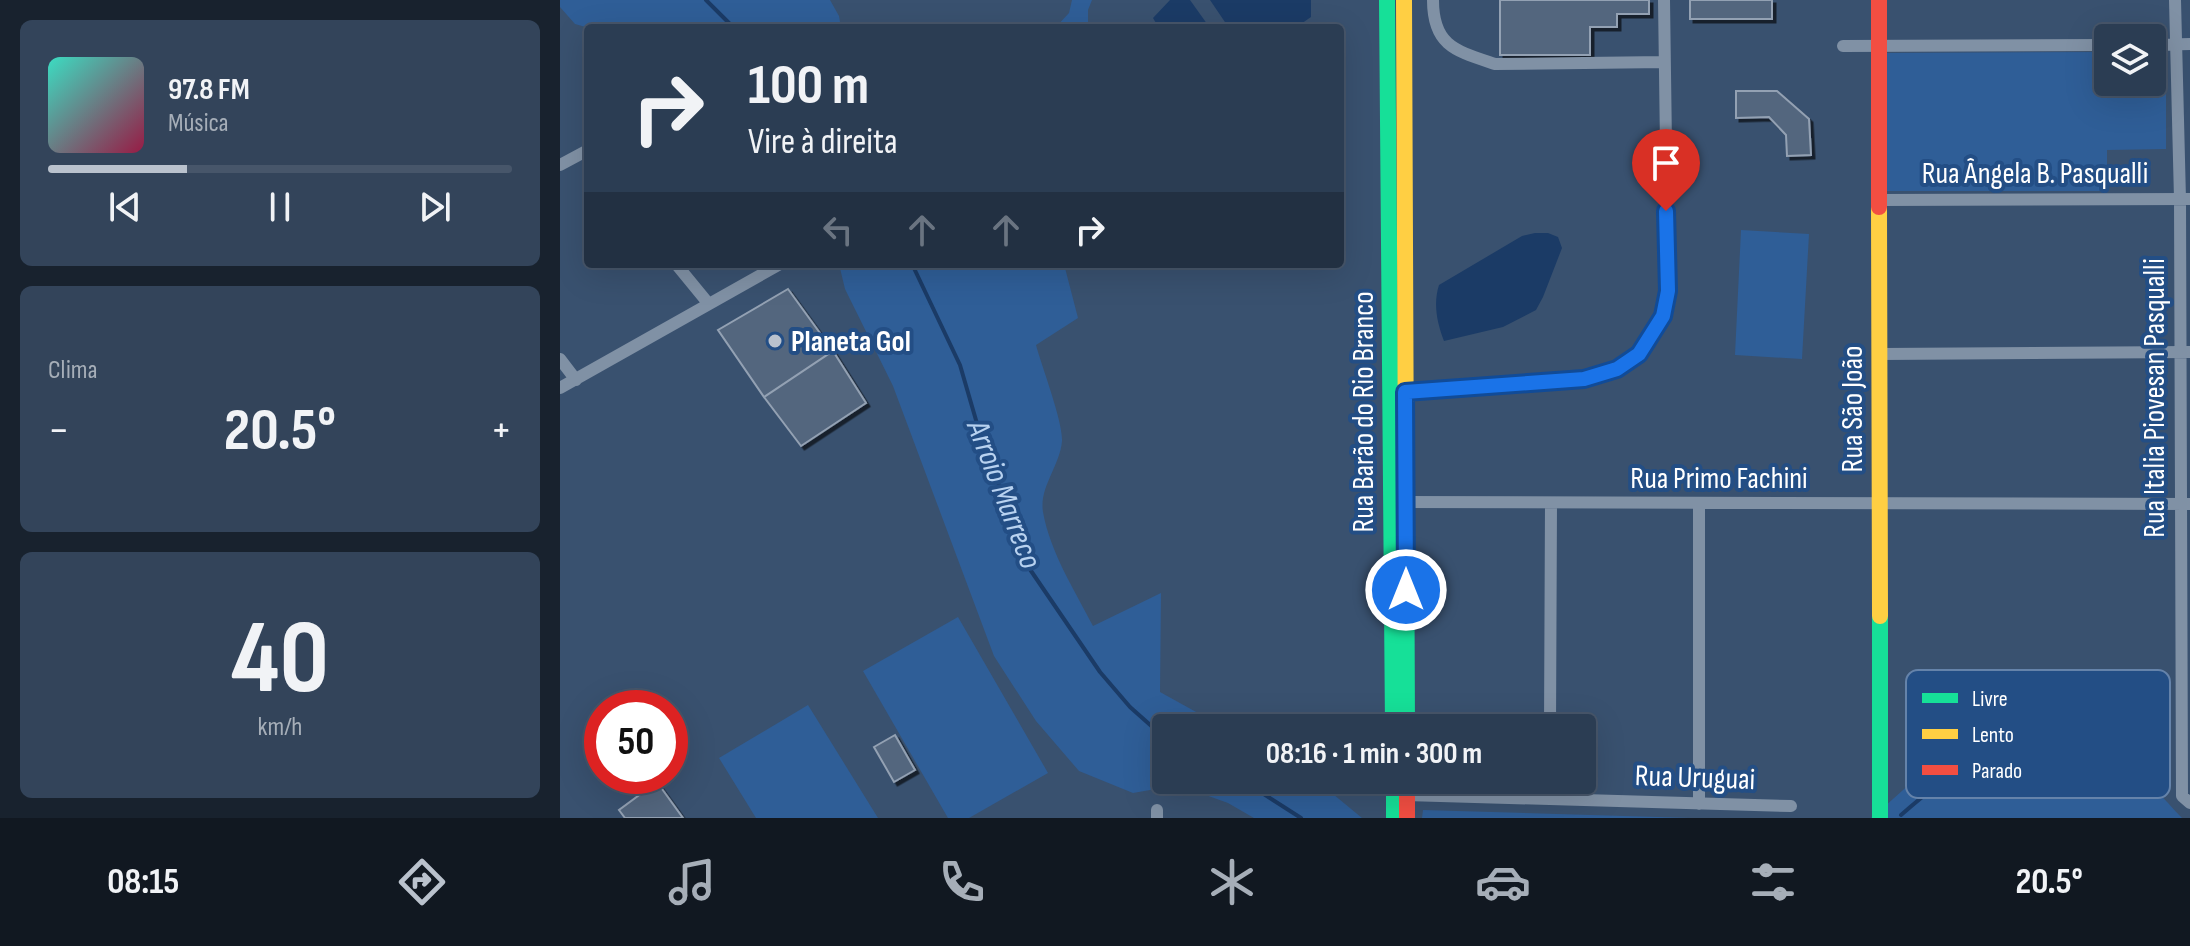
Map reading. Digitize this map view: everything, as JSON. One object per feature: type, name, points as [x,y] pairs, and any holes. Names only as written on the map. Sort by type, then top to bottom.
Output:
[{"type":"main road","name":"Rua Barão do Rio Branco","points":[[1387,0],[1396,44]]},
{"type":"main road","name":"Rua Barão do Rio Branco","points":[[1404,0],[1396,44],[1399,502],[1407,714]]},
{"type":"main road","name":"Rua São João","points":[[1879,0],[1880,818]]},
{"type":"main road","name":"Rua Barão do Rio Branco","points":[[1393,714],[1399,502]]},
{"type":"main road","points":[[1394,794],[1394,818]]},
{"type":"main road","points":[[1406,794],[1407,818]]},
{"type":"street","points":[[1433,0],[1433,18],[1438,34],[1469,56],[1495,64],[1664,62]]},
{"type":"street","points":[[1398,393],[1584,379],[1617,369],[1639,354],[1663,316],[1668,291],[1664,0]]},
{"type":"street","name":"Rua Italia Piovesan Pasqualli","points":[[2175,0],[2185,199],[2186,799]]},
{"type":"street","points":[[2166,45],[2190,44]]},
{"type":"street","points":[[1843,46],[2094,45]]},
{"type":"street","points":[[560,165],[584,154]]},
{"type":"street","name":"Rua Ângela B. Pasqualli","points":[[1879,200],[2185,199]]},
{"type":"street","points":[[679,268],[708,303]]},
{"type":"street","points":[[560,388],[773,268]]},
{"type":"street","points":[[1881,354],[2185,352]]},
{"type":"street","points":[[560,359],[576,380]]},
{"type":"street","name":"Rua Primo Fachini","points":[[1399,502],[2185,504]]},
{"type":"street","points":[[1550,714],[1551,503]]},
{"type":"street","points":[[1699,505],[1699,804]]},
{"type":"street","name":"Rua Uruguai","points":[[1498,794],[1791,806]]},
{"type":"shaded area","points":[[560,0],[830,0],[840,24],[584,24],[584,27],[575,24],[560,7]]},
{"type":"shaded area","points":[[1072,0],[1092,0],[1088,24],[1059,24],[1069,13]]},
{"type":"shaded area","points":[[1170,0],[1190,0],[1207,24],[1157,24],[1153,18]]},
{"type":"shaded area","points":[[1210,0],[1311,0],[1311,17],[1301,24],[1226,24]]},
{"type":"shaded area","points":[[2094,52],[2094,96],[2166,96],[2166,149],[2107,150],[2107,191],[1887,191],[1886,53]]},
{"type":"shaded area","points":[[1741,230],[1809,234],[1802,359],[1735,355]]},
{"type":"shaded area","points":[[1535,233],[1558,237],[1562,248],[1536,310],[1503,327],[1444,341],[1437,313],[1439,285],[1522,236]]},
{"type":"shaded area","points":[[840,268],[1065,268],[1078,318],[1036,345],[1056,408],[1062,441],[1044,494],[1043,512],[1057,556],[1093,626],[1161,593],[1160,692],[1200,714],[1152,714],[1152,790],[1133,793],[1079,771],[1036,721],[994,656],[893,386],[845,289]]},
{"type":"shaded area","points":[[958,617],[1048,773],[969,818],[948,818],[863,671]]},
{"type":"shaded area","points":[[808,705],[878,818],[756,818],[719,758]]},
{"type":"shaded area","points":[[1906,788],[1906,798],[2163,798],[2182,818],[1871,818]]},
{"type":"shaded area","points":[[1203,794],[1333,794],[1362,818],[1254,818],[1228,803]]},
{"type":"shaded area","points":[[1423,810],[1691,818],[1422,818]]},
{"type":"building","points":[[1500,0],[1649,0],[1649,14],[1617,14],[1617,27],[1590,27],[1590,55],[1500,55]]},
{"type":"building","points":[[1690,0],[1772,0],[1772,19],[1690,19]]},
{"type":"building","points":[[1736,91],[1777,91],[1809,119],[1811,155],[1787,156],[1786,135],[1769,117],[1736,118]]},
{"type":"building","name":"Planeta Gol","points":[[788,289],[833,351],[764,397],[718,330]]},
{"type":"building","points":[[833,351],[866,403],[801,446],[764,397]]},
{"type":"building","points":[[895,735],[915,770],[894,782],[874,747]]},
{"type":"building","points":[[641,794],[666,794],[683,818],[625,818],[619,810]]},
{"type":"waterway","name":"Arroio Marreco","points":[[706,0],[730,24]]},
{"type":"waterway","name":"Arroio Marreco","points":[[914,268],[960,365],[987,458],[1007,503],[1027,565],[1100,672],[1130,707],[1152,727]]},
{"type":"waterway","name":"Arroio Marreco","points":[[1264,794],[1301,818]]},
{"type":"waterway","name":"Arroio Marreco","points":[[1901,815],[1922,798]]},
{"type":"traffic: fast","points":[[1387,0],[1393,714]]},
{"type":"traffic: fast","points":[[1406,484],[1407,714]]},
{"type":"traffic: fast","points":[[1880,616],[1880,818]]},
{"type":"traffic: fast","points":[[1394,794],[1394,818]]},
{"type":"traffic: slow","points":[[1404,0],[1406,484]]},
{"type":"traffic: slow","points":[[1879,207],[1880,616]]},
{"type":"traffic: jam","points":[[1879,0],[1879,207]]},
{"type":"traffic: jam","points":[[1407,794],[1407,818]]},
{"type":"place","name":"Planeta Gol","points":[[775,341]]},
{"type":"route","points":[[1406,590],[1405,392],[1584,379],[1617,369],[1639,354],[1663,316],[1668,291],[1666,211]]}]
